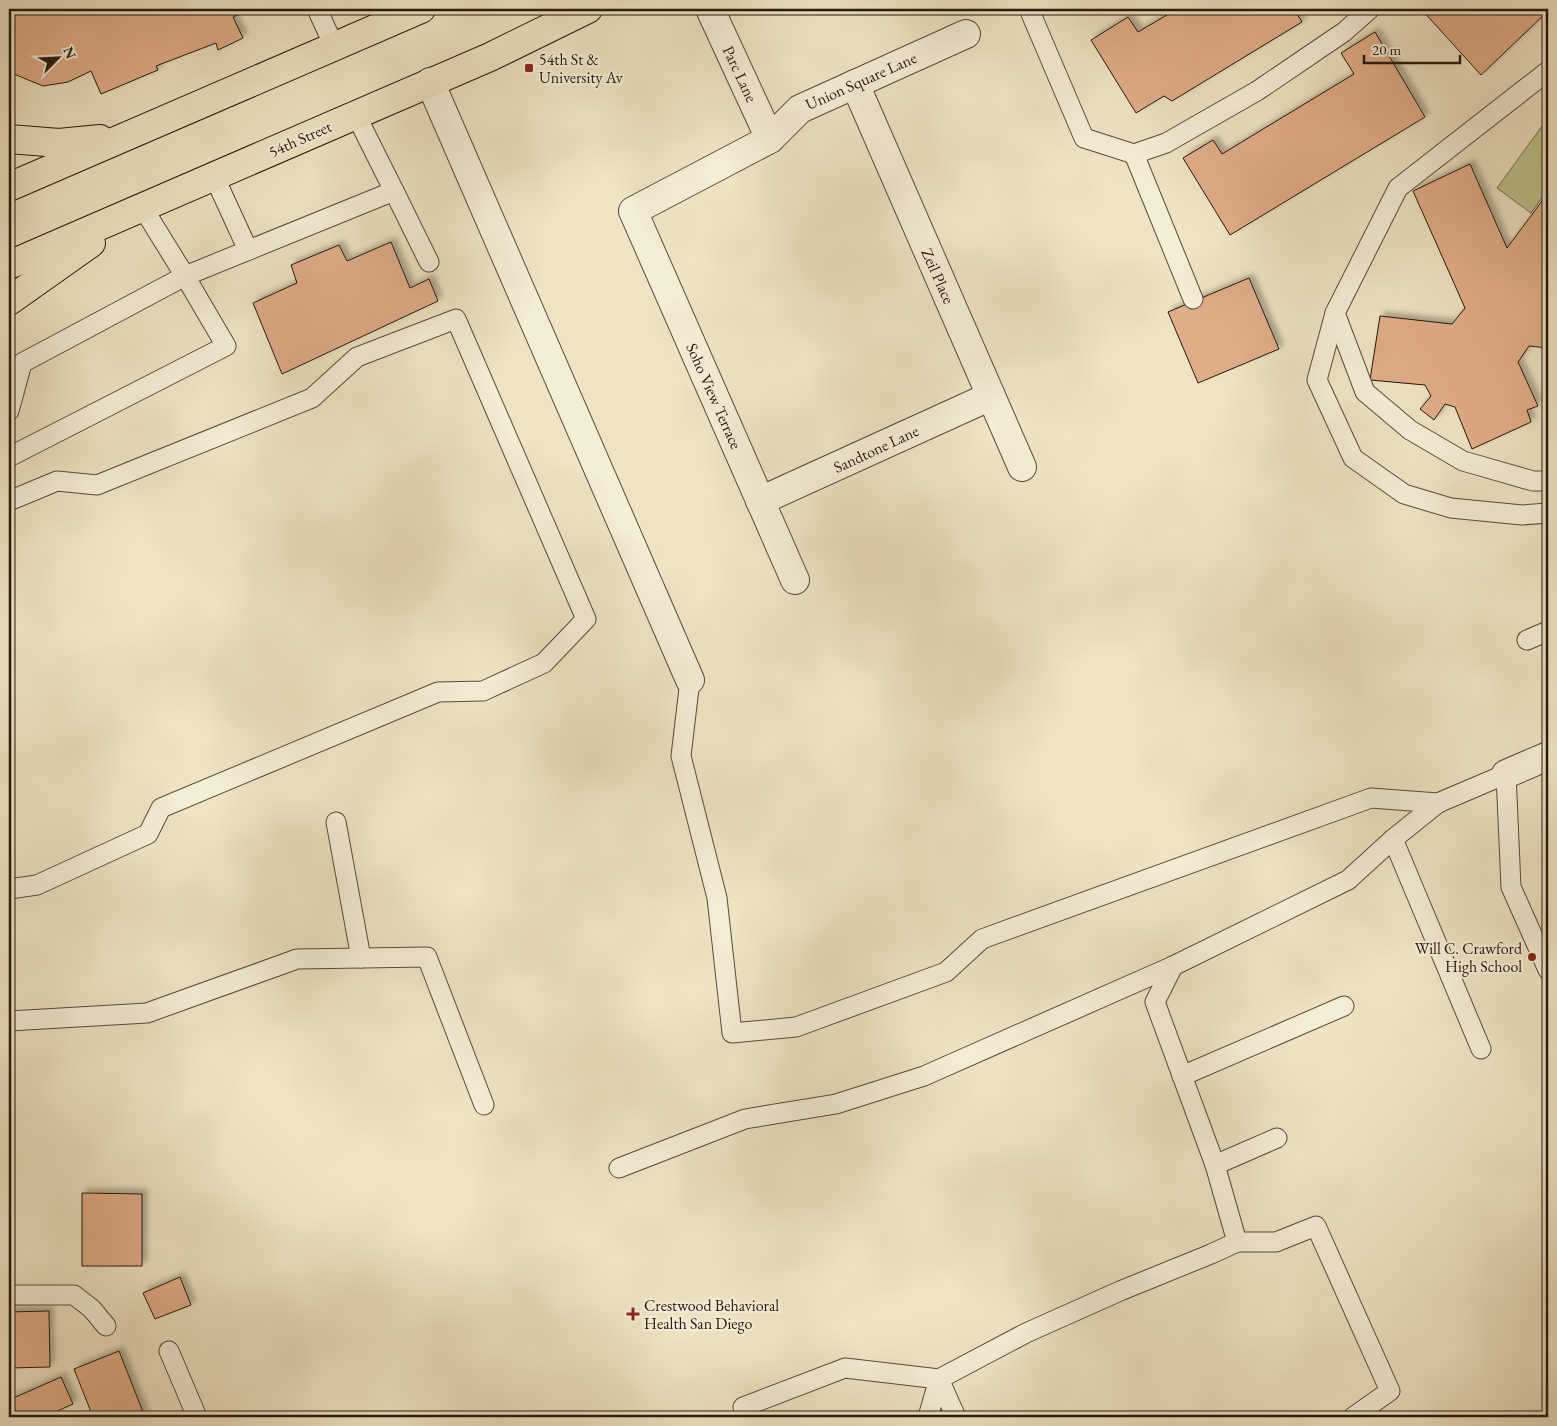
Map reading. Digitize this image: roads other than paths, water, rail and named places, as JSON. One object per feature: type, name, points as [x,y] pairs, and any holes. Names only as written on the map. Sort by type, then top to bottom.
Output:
[{"type":"main road","points":[[9,187],[421,9]]},
{"type":"main road","name":"54th Street","points":[[9,265],[490,57],[588,9]]},
{"type":"main road","points":[[9,139],[59,142],[122,138]]},
{"type":"main road","points":[[9,301],[143,208]]},
{"type":"street","name":"Parc Lane","points":[[710,9],[770,139]]},
{"type":"street","name":"Union Square Lane","points":[[632,212],[770,139],[800,109],[966,34]]},
{"type":"street","points":[[430,82],[690,680]]},
{"type":"street","name":"Zeil Place","points":[[855,84],[1022,467]]},
{"type":"street","name":"Soho View Terrace","points":[[632,212],[795,580]]},
{"type":"street","name":"Sandtone Lane","points":[[760,501],[991,396]]},
{"type":"street","points":[[1506,774],[1548,756]]},
{"type":"lane","points":[[317,9],[334,46]]},
{"type":"lane","points":[[1029,9],[1084,138],[1134,154],[1166,143],[1256,91],[1344,32],[1370,9]]},
{"type":"lane","points":[[1548,71],[1398,188],[1335,313],[1317,380],[1353,458],[1404,494],[1451,508],[1522,516],[1548,513]]},
{"type":"lane","points":[[356,114],[429,262]]},
{"type":"lane","points":[[1134,154],[1193,299]]},
{"type":"lane","points":[[214,176],[248,250]]},
{"type":"lane","points":[[9,411],[22,363],[185,276],[394,192]]},
{"type":"lane","points":[[9,457],[226,346],[143,208]]},
{"type":"lane","points":[[1335,313],[1365,392],[1410,430],[1463,462],[1533,481],[1548,481]]},
{"type":"lane","points":[[9,501],[56,481],[97,485],[303,402],[312,398],[357,357],[456,319],[586,619],[544,663],[483,691],[438,692],[161,808],[148,834],[37,885],[9,889]]},
{"type":"lane","points":[[1527,640],[1548,631]]},
{"type":"lane","points":[[690,680],[681,756],[717,898],[732,1033],[796,1026],[946,972],[982,939],[1371,798],[1438,802]]},
{"type":"lane","points":[[619,1168],[745,1119],[836,1104],[924,1076],[1172,966],[1348,880],[1393,838],[1438,802],[1506,774],[1511,887],[1548,970]]},
{"type":"lane","points":[[336,822],[361,958]]},
{"type":"lane","points":[[1393,838],[1481,1049]]},
{"type":"lane","points":[[9,1020],[147,1013],[297,959],[427,957],[484,1105]]},
{"type":"lane","points":[[1172,966],[1155,1002],[1214,1165],[1237,1242]]},
{"type":"lane","points":[[1182,1076],[1344,1006]]},
{"type":"lane","points":[[1214,1165],[1277,1138]]},
{"type":"lane","points":[[747,1417],[743,1407],[845,1368],[939,1380],[1026,1333],[1237,1242],[1276,1242],[1316,1226],[1390,1391],[1353,1417]]},
{"type":"lane","points":[[9,1296],[74,1295],[92,1309],[106,1326]]},
{"type":"lane","points":[[168,1351],[197,1417]]},
{"type":"lane","points":[[928,1417],[939,1380]]},
{"type":"lane","points":[[939,1380],[956,1417]]},
{"type":"place","name":"54th St & University Av","points":[[529,68]]},
{"type":"place","name":"Will C. Crawford High School","points":[[1532,957]]},
{"type":"place","name":"Crestwood Behavioral Health San Diego","points":[[633,1314]]}]
